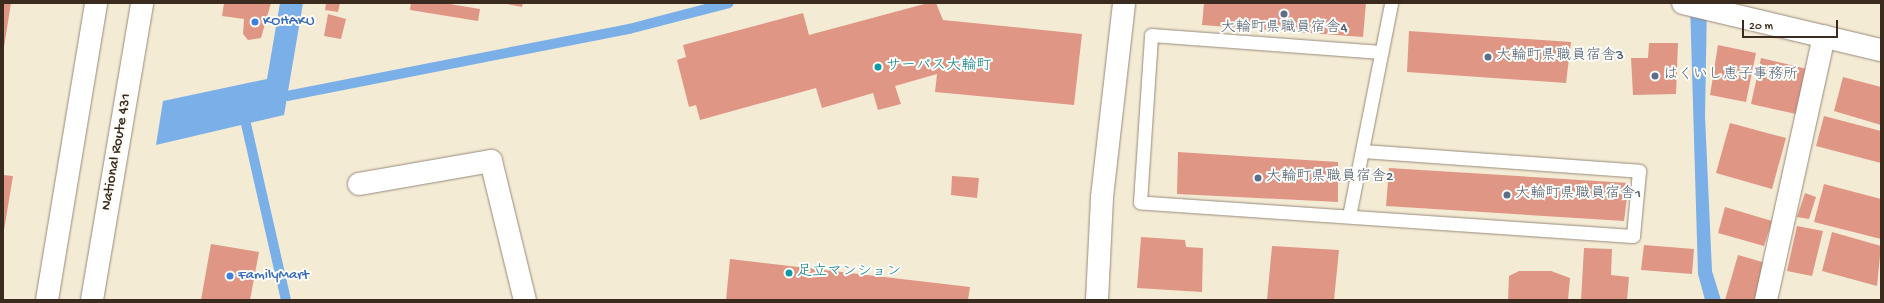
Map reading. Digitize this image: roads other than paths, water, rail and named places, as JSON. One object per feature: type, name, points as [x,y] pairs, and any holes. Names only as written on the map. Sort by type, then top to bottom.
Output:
[{"type":"main road","points":[[47,300],[96,3]]},
{"type":"main road","name":"National Route 431","points":[[92,300],[142,3]]},
{"type":"main road","points":[[1097,300],[1102,197],[1124,3]]},
{"type":"main road","points":[[1683,3],[1881,50]]},
{"type":"main road","points":[[1766,300],[1824,36]]},
{"type":"main road","points":[[359,184],[492,161],[524,300]]},
{"type":"lane","points":[[1349,216],[1391,3]]},
{"type":"lane","points":[[1362,151],[1639,172],[1633,236],[1140,202],[1151,35],[1381,52]]},
{"type":"water","points":[[280,3],[303,3],[284,115],[156,145],[163,101],[267,79]]},
{"type":"water","points":[[1690,3],[1707,3],[1705,116],[1712,271],[1721,300],[1705,300],[1698,274]]},
{"type":"waterway","points":[[287,96],[629,29],[729,3]]},
{"type":"waterway","points":[[246,124],[286,300]]},
{"type":"place","name":"大輪町県職員宿舎4","points":[[1284,14]]},
{"type":"place","name":"KOHAKU","points":[[255,22]]},
{"type":"place","name":"大輪町県職員宿舎3","points":[[1488,57]]},
{"type":"place","name":"サーパス大輪町","points":[[878,67]]},
{"type":"place","name":"はくいし恵子事務所","points":[[1655,76]]},
{"type":"place","name":"大輪町県職員宿舎2","points":[[1258,178]]},
{"type":"place","name":"大輪町県職員宿舎1","points":[[1507,195]]},
{"type":"place","name":"足立マンション","points":[[789,273]]},
{"type":"place","name":"FamilyMart","points":[[230,276]]}]
